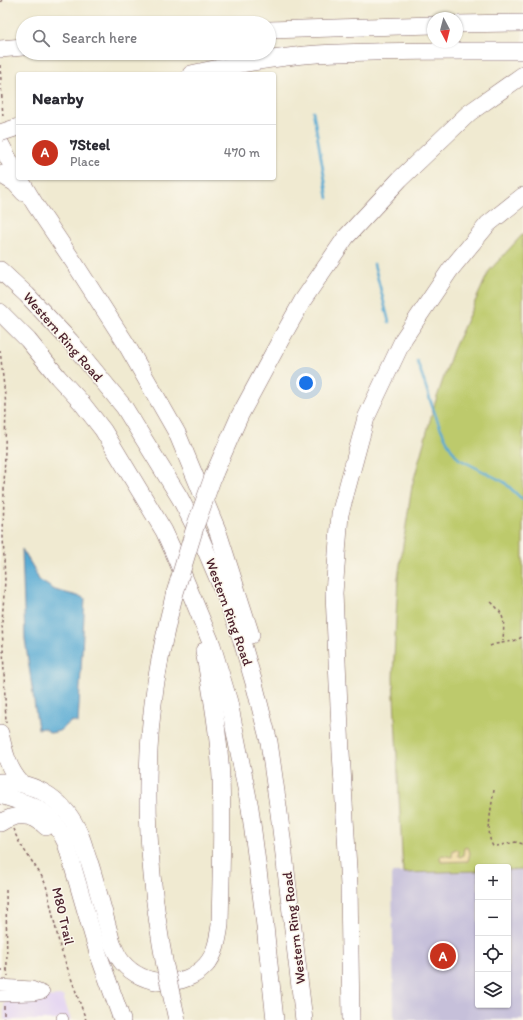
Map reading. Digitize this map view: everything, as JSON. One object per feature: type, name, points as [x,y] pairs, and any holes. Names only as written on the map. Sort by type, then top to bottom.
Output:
[{"type":"highway","points":[[463,24],[523,23]]},
{"type":"highway","points":[[276,30],[427,25]]},
{"type":"highway","points":[[3,49],[16,48]]},
{"type":"highway","points":[[276,59],[316,54],[409,51],[523,51]]},
{"type":"highway","points":[[202,72],[268,60]]},
{"type":"highway","points":[[177,1020],[159,936],[151,867],[149,828],[150,734],[155,689],[163,642],[181,592],[196,524],[214,474],[240,415],[281,339],[303,300],[346,237],[400,179],[469,113],[523,75]]},
{"type":"highway","points":[[0,143],[16,173]]},
{"type":"highway","points":[[0,174],[15,183],[36,206]]},
{"type":"highway","points":[[20,180],[126,342],[177,433],[218,532],[251,633],[264,693],[269,742]]},
{"type":"highway","points":[[351,1020],[349,885],[334,593],[340,514],[366,418],[404,338],[450,270],[488,224],[523,196]]},
{"type":"highway","name":"Western Ring Road","points":[[1,271],[27,295],[70,341],[124,407],[180,498],[201,539],[227,600],[241,638],[269,742],[304,1020]]},
{"type":"highway","name":"Western Ring Road","points":[[1,313],[28,340],[103,430],[164,531],[174,553],[181,592],[212,645],[229,702],[250,808],[276,1020]]},
{"type":"highway","points":[[0,782],[21,783],[34,787],[51,797],[64,808],[70,816],[80,836],[117,954],[128,968],[141,977],[150,980],[167,982],[176,981],[190,976],[206,965],[214,952],[220,925],[222,815],[221,777],[217,738],[200,632],[181,592]]},
{"type":"highway","points":[[3,730],[4,749],[10,768],[21,783]]},
{"type":"highway","points":[[0,795],[31,804],[48,816],[55,823],[66,843],[98,953],[122,1020]]},
{"type":"highway","points":[[6,825],[8,818],[30,816],[45,826],[56,840],[78,886]]},
{"type":"lane","points":[[0,986],[32,987],[44,992],[2,1001]]},
{"type":"path","points":[[0,65],[7,128]]},
{"type":"path","points":[[0,350],[6,405],[3,536],[5,581],[2,622],[3,730]]},
{"type":"path","points":[[491,602],[500,609],[503,616],[503,641]]},
{"type":"path","points":[[490,646],[503,641],[517,640],[523,636]]},
{"type":"path","points":[[494,790],[490,841],[493,846],[516,842],[523,844]]},
{"type":"path","name":"M80 Trail","points":[[6,825],[41,875],[46,885],[60,947],[86,1020]]},
{"type":"path","points":[[6,890],[7,970]]},
{"type":"path","points":[[2,1001],[4,1020]]},
{"type":"shaded area","points":[[523,869],[523,1020],[394,1020],[392,873],[475,871],[475,1008],[511,1008],[511,870]]},
{"type":"shaded area","points":[[63,996],[71,1020],[4,1020],[4,1004],[10,998]]},
{"type":"green space","points":[[523,234],[523,869],[511,870],[511,864],[475,864],[475,871],[403,873],[393,678],[398,578],[412,486],[434,406],[453,350],[489,271]]},
{"type":"sand","points":[[468,847],[470,853],[468,861],[441,862],[440,857],[442,855],[452,857],[453,850],[457,849],[459,851],[458,856],[461,857],[463,855],[464,848]]},
{"type":"water","points":[[22,549],[39,580],[55,590],[85,598],[78,723],[72,721],[59,731],[51,733],[43,728],[38,729],[25,639]]},
{"type":"waterway","points":[[313,111],[328,198]]},
{"type":"waterway","points":[[374,264],[389,322]]},
{"type":"waterway","points":[[417,361],[439,425],[445,438],[459,459],[504,482],[523,500]]},
{"type":"place","name":"7Steel","points":[[443,956]]}]
